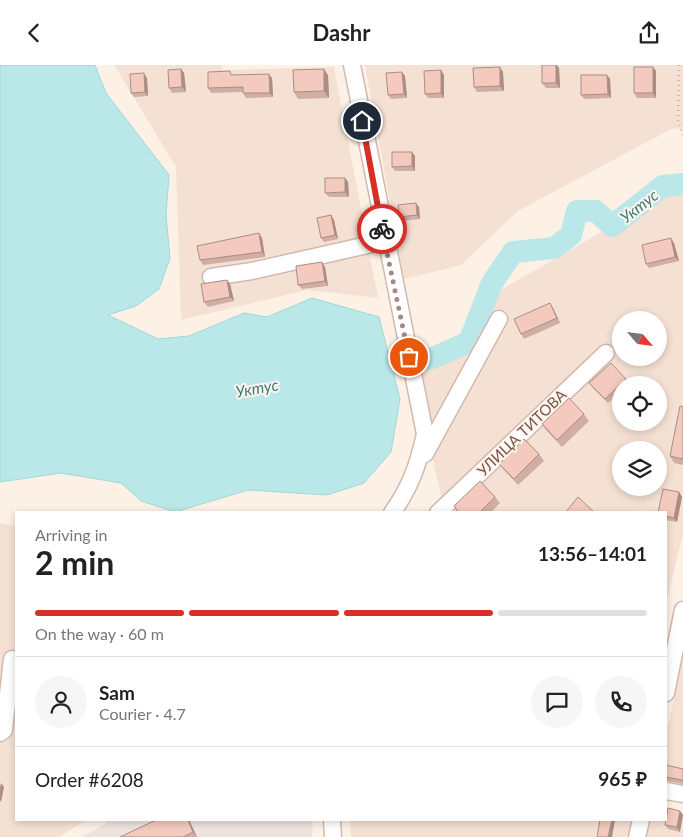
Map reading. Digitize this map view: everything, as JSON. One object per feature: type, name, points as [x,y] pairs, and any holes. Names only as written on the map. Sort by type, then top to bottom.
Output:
[{"type":"street","points":[[352,65],[424,434],[418,467]]},
{"type":"street","points":[[211,277],[252,271],[385,241]]},
{"type":"street","points":[[393,511],[404,495],[499,319]]},
{"type":"street","name":"УЛИЦА ТИТОВА","points":[[440,511],[606,353]]},
{"type":"street","points":[[667,688],[683,610]]},
{"type":"street","points":[[0,733],[4,730],[9,659]]},
{"type":"street","points":[[667,791],[683,795]]},
{"type":"street","points":[[332,821],[333,837]]},
{"type":"street","points":[[638,837],[641,821]]},
{"type":"path","points":[[679,65],[678,121],[683,135]]},
{"type":"shaded area","points":[[114,65],[222,65],[223,70],[334,67],[378,298],[307,290],[181,320],[176,167]]},
{"type":"shaded area","points":[[365,65],[683,65],[683,130],[673,128],[518,211],[461,265],[404,279]]},
{"type":"shaded area","points":[[683,185],[683,534],[667,600],[667,511],[445,511],[433,460],[422,364],[473,332],[492,295]]},
{"type":"shaded area","points":[[0,523],[15,526],[15,821],[84,821],[59,837],[0,837]]},
{"type":"shaded area","points":[[683,657],[683,779],[667,775],[667,729]]},
{"type":"shaded area","points":[[667,810],[683,813],[683,837],[351,837],[350,821],[667,821]]},
{"type":"shaded area","points":[[107,821],[313,821],[312,837],[81,837],[107,823]]},
{"type":"water","points":[[0,65],[95,65],[106,93],[169,175],[166,215],[170,258],[159,289],[136,306],[108,315],[158,339],[189,336],[244,313],[267,317],[312,298],[379,317],[400,399],[391,452],[364,483],[327,495],[248,490],[178,511],[172,511],[141,501],[121,483],[61,473],[0,482]]},
{"type":"building","points":[[542,65],[556,65],[556,83],[542,83]]},
{"type":"building","points":[[500,67],[500,86],[474,87],[473,68]]},
{"type":"building","points":[[634,67],[653,67],[653,93],[634,93]]},
{"type":"building","points":[[181,69],[182,87],[169,88],[168,70]]},
{"type":"building","points":[[324,69],[324,91],[294,92],[293,70]]},
{"type":"building","points":[[441,70],[441,93],[425,94],[424,71]]},
{"type":"building","points":[[230,71],[231,75],[269,74],[270,93],[243,93],[243,87],[208,88],[208,72]]},
{"type":"building","points":[[402,72],[404,94],[388,95],[386,73]]},
{"type":"building","points":[[144,73],[145,92],[131,93],[130,74]]},
{"type":"building","points":[[581,75],[607,75],[608,94],[581,95]]},
{"type":"building","points":[[392,152],[412,152],[412,166],[392,167]]},
{"type":"building","points":[[325,178],[345,178],[345,192],[325,193]]},
{"type":"building","points":[[416,203],[417,215],[399,217],[398,205]]},
{"type":"building","points":[[331,215],[335,235],[321,238],[317,218]]},
{"type":"building","points":[[259,233],[262,252],[200,260],[197,246]]},
{"type":"building","points":[[671,238],[675,257],[646,264],[642,245]]},
{"type":"building","points":[[322,262],[325,281],[298,285],[296,266]]},
{"type":"building","points":[[227,280],[230,297],[204,302],[201,284]]},
{"type":"building","points":[[550,303],[557,318],[521,334],[514,319]]},
{"type":"building","points":[[611,363],[623,376],[612,376],[612,392],[605,399],[589,383]]},
{"type":"building","points":[[569,398],[584,414],[557,440],[542,424]]},
{"type":"building","points":[[680,406],[683,407],[683,459],[670,456]]},
{"type":"building","points":[[524,439],[539,454],[514,479],[499,464]]},
{"type":"building","points":[[480,481],[495,497],[481,511],[458,511],[454,506]]},
{"type":"building","points":[[667,490],[679,492],[674,518],[667,516],[667,511],[658,511],[662,496],[667,496]]},
{"type":"building","points":[[578,497],[593,511],[567,511]]},
{"type":"building","points":[[667,765],[683,769],[682,780],[667,777]]},
{"type":"building","points":[[668,808],[680,811],[677,827],[665,825]]},
{"type":"building","points":[[154,821],[188,821],[193,832],[183,837],[120,837]]},
{"type":"building","points":[[600,821],[612,821],[608,837],[597,837]]},
{"type":"waterway","name":"Уктус","points":[[363,369],[433,358],[469,342],[492,283],[513,252],[554,248],[571,235],[577,211],[596,211],[612,226],[663,186],[683,184]]},
{"type":"way so far","points":[[382,229],[409,357]]},
{"type":"route","points":[[362,121],[382,229]]}]
